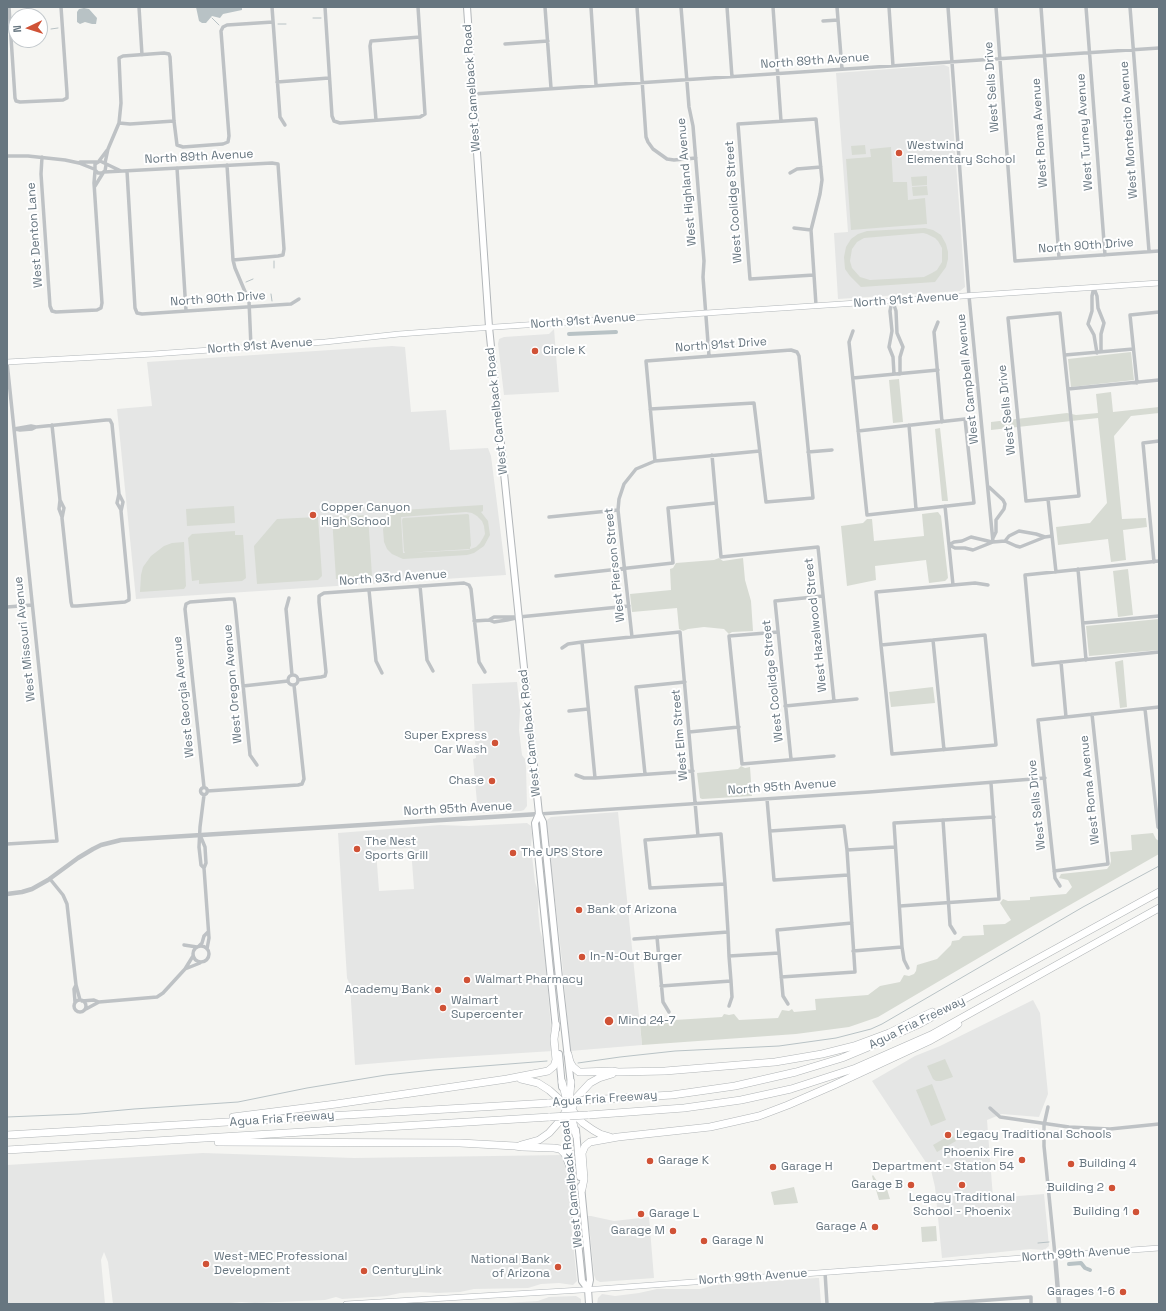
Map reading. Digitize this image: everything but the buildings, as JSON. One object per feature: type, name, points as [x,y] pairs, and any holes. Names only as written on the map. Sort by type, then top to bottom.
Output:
[{"type":"highway","points":[[1103,922],[1124,907],[1159,887]]},
{"type":"highway","name":"Agua Fria Freeway","points":[[7,1135],[672,1095],[703,1092],[759,1082],[831,1061],[866,1048],[921,1023],[1159,892]]},
{"type":"highway","name":"Agua Fria Freeway","points":[[7,1150],[588,1115],[690,1108],[741,1100],[785,1090],[856,1068],[931,1035],[1159,908]]},
{"type":"highway","points":[[1108,937],[1134,928],[1159,914]]},
{"type":"highway","points":[[568,1054],[571,1065],[579,1072],[665,1071],[763,1063],[822,1054],[854,1046],[900,1028],[946,1006],[964,1000]]},
{"type":"highway","points":[[582,1189],[584,1179],[582,1157],[583,1148],[587,1144],[594,1141],[618,1137],[724,1124],[747,1119],[781,1108],[931,1040],[954,1027],[968,1014]]},
{"type":"highway","points":[[177,1125],[210,1119],[280,1112],[344,1103],[507,1079],[544,1072],[551,1069],[556,1060],[554,1039],[556,1025]]},
{"type":"highway","points":[[514,1146],[532,1142],[554,1129],[577,1097],[590,1084],[599,1078],[618,1072]]},
{"type":"highway","points":[[507,1079],[528,1080],[538,1083],[549,1090],[583,1123],[604,1135],[618,1137]]},
{"type":"highway","points":[[562,1082],[576,1135]]},
{"type":"highway","points":[[567,1135],[571,1082]]},
{"type":"highway","points":[[178,1140],[213,1142],[460,1143],[554,1148],[560,1149],[567,1157],[570,1167]]},
{"type":"main road","name":"West Camelback Road","points":[[467,7],[489,327],[519,617],[538,814],[535,823],[562,1082]]},
{"type":"main road","name":"North 91st Avenue","points":[[7,362],[251,347],[489,327],[969,296],[1159,282]]},
{"type":"main road","name":"West Camelback Road","points":[[538,814],[543,822],[571,1082]]},
{"type":"main road","points":[[551,897],[549,908],[550,930],[546,936],[552,944],[556,979],[561,995]]},
{"type":"main road","name":"West Camelback Road","points":[[567,1135],[582,1281],[588,1289]]},
{"type":"main road","name":"West Camelback Road","points":[[576,1135],[590,1280],[588,1289],[589,1304]]},
{"type":"main road","name":"North 99th Avenue","points":[[346,1304],[588,1289],[1159,1248]]},
{"type":"street","points":[[9,7],[15,98],[16,101],[20,102],[67,98],[68,93],[62,7]]},
{"type":"street","points":[[139,7],[142,55]]},
{"type":"street","points":[[272,7],[280,117],[285,125]]},
{"type":"street","points":[[324,7],[332,116],[334,121],[340,123],[420,117],[425,114],[418,7]]},
{"type":"street","points":[[545,7],[551,88]]},
{"type":"street","points":[[591,7],[596,86]]},
{"type":"street","points":[[637,7],[646,137],[653,149],[667,159],[674,160],[696,158]]},
{"type":"street","name":"West Highland Avenue","points":[[681,7],[686,80],[696,158],[704,261],[703,278],[709,356]]},
{"type":"street","points":[[727,7],[732,77]]},
{"type":"street","points":[[773,7],[781,121],[816,119],[822,180],[811,230],[816,305]]},
{"type":"street","points":[[837,7],[842,69]]},
{"type":"street","points":[[889,7],[893,66]]},
{"type":"street","name":"West Campbell Avenue","points":[[948,7],[969,296],[993,540]]},
{"type":"street","name":"West Sells Drive","points":[[996,7],[1015,261]]},
{"type":"street","name":"West Roma Avenue","points":[[1041,7],[1059,258]]},
{"type":"street","name":"West Turney Avenue","points":[[1086,7],[1105,254]]},
{"type":"street","name":"West Montecito Avenue","points":[[1130,7],[1149,251]]},
{"type":"street","points":[[823,21],[838,20]]},
{"type":"street","points":[[95,186],[106,169],[108,149],[119,123],[121,103],[119,58],[123,56],[164,53],[169,54],[177,145],[183,147],[223,144],[228,142],[229,136],[221,31],[227,24],[273,22]]},
{"type":"street","points":[[376,120],[370,46],[371,41],[420,37]]},
{"type":"street","points":[[505,44],[548,41]]},
{"type":"street","name":"North 89th Avenue","points":[[473,94],[1159,48]]},
{"type":"street","points":[[277,82],[329,78]]},
{"type":"street","points":[[119,123],[130,124],[174,121]]},
{"type":"street","name":"West Coolidge Street","points":[[781,121],[738,124],[750,279],[814,275]]},
{"type":"street","points":[[95,186],[94,166],[108,149]]},
{"type":"street","points":[[7,156],[42,157],[79,163],[95,170],[98,173],[104,173]]},
{"type":"street","name":"West Denton Lane","points":[[42,157],[41,174],[50,306],[52,311],[97,310],[101,308],[102,303],[95,186]]},
{"type":"street","points":[[79,163],[102,161],[106,164]]},
{"type":"street","name":"North 89th Avenue","points":[[106,164],[124,171]]},
{"type":"street","name":"North 89th Avenue","points":[[104,173],[227,165],[278,164],[284,249],[283,255],[234,260]]},
{"type":"street","points":[[227,165],[235,268],[247,295],[251,347]]},
{"type":"street","points":[[790,173],[797,169],[821,167]]},
{"type":"street","points":[[177,168],[186,311]]},
{"type":"street","name":"North 90th Drive","points":[[124,171],[135,308],[137,313],[142,314],[291,304],[299,299]]},
{"type":"street","points":[[794,228],[811,230]]},
{"type":"street","name":"North 90th Drive","points":[[1015,261],[1159,251]]},
{"type":"street","points":[[1094,287],[1097,296],[1098,308],[1104,323],[1099,352]]},
{"type":"street","points":[[1094,287],[1092,296],[1092,311],[1088,324],[1099,352]]},
{"type":"street","points":[[892,301],[896,311],[897,333],[903,347],[900,357],[900,374]]},
{"type":"street","points":[[892,301],[890,311],[892,339],[889,348],[893,357],[894,374]]},
{"type":"street","points":[[1137,383],[1130,315],[1159,312]]},
{"type":"street","name":"West Sells Drive","points":[[1048,499],[1026,501],[1008,318],[1060,313],[1065,355]]},
{"type":"street","points":[[938,322],[934,332],[942,422]]},
{"type":"street","points":[[1092,332],[1102,330]]},
{"type":"street","points":[[853,331],[849,342],[853,378],[858,430],[867,515],[974,503],[965,419],[858,430]]},
{"type":"street","points":[[1056,572],[1048,499],[1079,496],[1065,355],[1133,349]]},
{"type":"street","name":"North 91st Drive","points":[[650,409],[646,361],[791,350],[797,352],[799,356],[808,452]]},
{"type":"street","points":[[893,357],[900,357]]},
{"type":"street","name":"West Missouri Avenue","points":[[7,362],[57,841],[7,844]]},
{"type":"street","points":[[853,378],[938,370]]},
{"type":"street","points":[[1068,389],[1159,380]]},
{"type":"street","points":[[655,461],[650,409],[754,402],[766,502],[813,498],[808,452],[832,450]]},
{"type":"street","points":[[14,429],[32,429],[52,425],[110,420],[112,424],[119,494],[123,502],[121,511],[129,595],[129,600],[125,602],[72,606],[62,518],[64,508],[60,500],[52,425]]},
{"type":"street","points":[[908,425],[916,509]]},
{"type":"street","points":[[1154,562],[1143,443],[1159,441]]},
{"type":"street","name":"West Pierson Street","points":[[632,637],[618,510],[619,498],[624,484],[636,469],[655,461],[760,451]]},
{"type":"street","points":[[556,576],[673,563],[668,508],[716,503],[712,455]]},
{"type":"street","points":[[949,545],[955,548],[965,548],[970,550],[993,540],[996,532],[996,520],[1005,507],[1005,502],[988,487]]},
{"type":"street","name":"West Hazelwood Street","points":[[716,503],[721,557],[818,548],[834,701]]},
{"type":"street","points":[[945,506],[953,585]]},
{"type":"street","points":[[550,517],[618,510]]},
{"type":"street","points":[[990,510],[994,513],[1001,513]]},
{"type":"street","points":[[1005,541],[1009,536],[1018,531],[1045,537]]},
{"type":"street","points":[[949,545],[971,537],[1005,541],[1016,546],[1020,546],[1052,536]]},
{"type":"street","points":[[1159,561],[1025,575],[1033,665],[1159,652]]},
{"type":"street","points":[[1078,569],[1086,660]]},
{"type":"street","name":"North 93rd Avenue","points":[[298,680],[325,676],[326,672],[319,602],[319,596],[324,593],[464,583],[471,589],[474,621]]},
{"type":"street","points":[[881,645],[985,635],[996,746],[892,754],[881,645],[876,592],[975,583],[988,585]]},
{"type":"street","points":[[420,586],[427,660],[434,671]]},
{"type":"street","points":[[369,590],[376,661],[382,673]]},
{"type":"street","name":"West Coolidge Street","points":[[791,759],[775,601],[823,596]]},
{"type":"street","points":[[288,681],[292,675],[286,609],[290,598]]},
{"type":"street","name":"West Georgia Avenue","points":[[204,787],[185,609],[186,604],[190,602],[229,599],[234,600]]},
{"type":"street","name":"West Oregon Avenue","points":[[234,600],[250,755],[257,764]]},
{"type":"street","points":[[7,607],[32,605]]},
{"type":"street","points":[[485,672],[479,662],[474,621],[489,620],[494,617],[519,617],[629,606]]},
{"type":"street","points":[[1083,623],[1159,616]]},
{"type":"street","name":"West Elm Street","points":[[632,637],[680,632],[698,836]]},
{"type":"street","points":[[778,632],[729,636],[742,764],[834,756]]},
{"type":"street","points":[[562,648],[568,644],[632,637]]},
{"type":"street","points":[[933,640],[944,750]]},
{"type":"street","points":[[582,642],[595,778]]},
{"type":"street","points":[[1061,662],[1066,717],[1159,707]]},
{"type":"street","points":[[185,969],[208,958],[209,953],[207,949],[209,938],[204,868],[201,865],[199,847],[204,795],[207,791],[298,785],[302,784],[304,779],[294,685],[298,680],[292,675]]},
{"type":"street","points":[[243,686],[288,681],[290,684],[294,685]]},
{"type":"street","points":[[645,774],[636,687],[685,682]]},
{"type":"street","points":[[785,706],[856,699]]},
{"type":"street","points":[[569,711],[588,709]]},
{"type":"street","points":[[1146,709],[1159,828]]},
{"type":"street","name":"West Roma Avenue","points":[[1054,871],[1108,864],[1092,714]]},
{"type":"street","name":"West Sells Drive","points":[[1060,886],[1055,878],[1054,871],[1038,720],[1066,717]]},
{"type":"street","points":[[689,732],[739,727]]},
{"type":"street","points":[[576,775],[584,778],[595,778],[693,771]]},
{"type":"street","name":"North 95th Avenue","points":[[7,894],[32,889],[50,879],[85,853],[101,845],[121,840],[767,799],[1045,778]]},
{"type":"street","points":[[900,906],[1000,899],[991,783]]},
{"type":"street","points":[[204,795],[201,794],[200,791],[202,788],[204,787],[207,791]]},
{"type":"street","points":[[767,799],[774,880],[848,875]]},
{"type":"street","points":[[908,968],[904,960],[902,947],[894,824],[994,817]]},
{"type":"street","points":[[942,820],[950,925],[955,933]]},
{"type":"street","points":[[770,831],[844,826],[852,923],[855,972],[781,977]]},
{"type":"street","points":[[725,884],[650,888],[645,840],[721,834],[725,884],[732,997],[729,1006]]},
{"type":"street","points":[[846,850],[896,847]]},
{"type":"street","points":[[50,879],[67,904],[76,985],[81,1000],[86,1005],[86,1009]]},
{"type":"street","points":[[788,1004],[783,996],[777,930],[852,923]]},
{"type":"street","points":[[76,985],[74,989],[75,1002],[73,1007],[76,1012],[82,1012],[99,1002],[157,997],[163,993],[185,969],[204,936],[208,932]]},
{"type":"street","points":[[634,939],[728,932]]},
{"type":"street","points":[[657,937],[663,1002],[669,1012]]},
{"type":"street","points":[[202,962],[197,961],[184,945],[205,947],[207,949]]},
{"type":"street","points":[[854,951],[902,947]]},
{"type":"street","points":[[729,956],[779,953]]},
{"type":"street","points":[[661,986],[731,981]]},
{"type":"street","points":[[75,1002],[81,1000],[94,1000],[99,1002]]},
{"type":"street","points":[[1048,1107],[1044,1123],[1044,1146],[1059,1304]]},
{"type":"street","points":[[990,1108],[1000,1117],[1094,1129],[1110,1129],[1159,1124]]},
{"type":"street","points":[[824,1272],[827,1304]]},
{"type":"street","points":[[935,1304],[994,1302],[1031,1297],[1031,1304]]},
{"type":"shaded area","points":[[196,7],[242,7],[242,10],[223,14],[220,18],[212,16],[206,23],[202,23],[199,21]]},
{"type":"shaded area","points":[[79,9],[89,9],[97,18],[96,24],[85,22],[80,24],[77,22],[77,12]]},
{"type":"shaded area","name":"Westwind Elementary School","points":[[944,65],[949,67],[965,287],[960,291],[838,299],[834,233],[848,232],[836,73]]},
{"type":"shaded area","points":[[865,145],[866,154],[852,155],[851,146]]},
{"type":"shaded area","points":[[891,147],[893,182],[907,182],[908,200],[925,198],[927,224],[851,230],[846,159],[871,157],[870,149]]},
{"type":"shaded area","points":[[927,176],[927,185],[912,186],[911,177]]},
{"type":"shaded area","points":[[927,186],[928,195],[913,196],[912,187]]},
{"type":"shaded area","points":[[925,228],[933,230],[941,235],[946,244],[948,259],[946,267],[935,282],[861,287],[845,269],[844,257],[846,247],[851,239],[858,234],[867,231]],"holes":[[[923,233],[935,238],[942,248],[942,262],[937,270],[924,277],[870,280],[860,277],[852,268],[850,261],[852,249],[857,242],[864,238]]]},
{"type":"shaded area","points":[[554,329],[559,392],[504,395],[498,344],[499,339],[504,337],[549,334]]},
{"type":"shaded area","name":"Copper Canyon High School","points":[[392,346],[405,347],[411,412],[446,410],[450,450],[488,448],[491,456],[506,575],[136,599],[117,409],[152,406],[147,362]]},
{"type":"shaded area","points":[[1131,352],[1134,380],[1071,387],[1068,359]]},
{"type":"shaded area","points":[[899,379],[903,422],[893,423],[889,380]]},
{"type":"shaded area","points":[[1111,392],[1113,412],[1159,407],[1159,413],[1131,416],[1114,436],[1122,519],[1146,518],[1147,527],[1123,530],[1126,560],[1111,562],[1108,539],[1058,545],[1056,527],[1090,523],[1107,503],[1098,418],[991,430],[991,422],[1067,413],[1076,415],[1098,413],[1096,394]]},
{"type":"shaded area","points":[[940,428],[948,501],[942,501],[935,429]]},
{"type":"shaded area","points":[[483,505],[483,511],[481,512],[488,521],[490,535],[484,546],[474,553],[467,555],[403,559],[392,554],[387,549],[384,542],[383,529],[390,517],[388,517],[387,511]],"holes":[[[466,512],[472,513],[482,521],[485,534],[476,547],[468,550],[403,553],[401,517]]]},
{"type":"shaded area","points":[[234,506],[235,523],[187,526],[186,509]]},
{"type":"shaded area","points":[[938,512],[941,516],[948,578],[945,581],[929,583],[926,560],[875,566],[876,580],[847,586],[841,526],[863,523],[867,519],[872,519],[874,541],[924,536],[922,514]]},
{"type":"shaded area","points":[[468,514],[470,549],[405,553],[403,518]]},
{"type":"shaded area","points":[[368,515],[372,576],[336,579],[332,517]]},
{"type":"shaded area","points":[[318,517],[322,576],[318,580],[257,584],[254,546],[277,519]]},
{"type":"shaded area","points":[[235,531],[235,535],[243,535],[246,578],[242,581],[199,584],[199,580],[192,581],[188,538],[192,534]]},
{"type":"shaded area","points":[[184,542],[186,586],[184,589],[140,592],[143,567],[151,556],[164,546],[172,543]]},
{"type":"shaded area","points":[[719,558],[723,561],[743,558],[745,580],[751,601],[753,631],[732,632],[729,634],[724,629],[704,627],[683,631],[679,629],[677,608],[632,612],[630,594],[671,590],[670,569],[673,568],[676,563],[714,560]]},
{"type":"shaded area","points":[[1128,569],[1133,615],[1118,617],[1113,571]]},
{"type":"shaded area","points":[[1159,619],[1159,650],[1089,656],[1086,626]]},
{"type":"shaded area","points":[[1123,660],[1127,707],[1120,708],[1115,662]]},
{"type":"shaded area","points":[[517,682],[520,710],[519,730],[522,755],[525,759],[526,767],[527,806],[521,811],[478,813],[473,759],[476,758],[472,684]]},
{"type":"shaded area","points":[[933,687],[935,703],[891,707],[889,692]]},
{"type":"shaded area","points":[[741,766],[745,768],[750,767],[752,796],[700,798],[697,773],[738,769]]},
{"type":"shaded area","points":[[618,812],[642,1045],[570,1051],[562,961],[546,823],[551,817]]},
{"type":"shaded area","points":[[527,823],[531,826],[531,847],[535,882],[539,894],[538,910],[540,930],[544,944],[553,1051],[355,1065],[350,985],[347,978],[338,833],[440,825],[469,826]],"holes":[[[411,848],[414,889],[379,891],[376,850]]]},
{"type":"shaded area","points":[[1153,833],[1159,841],[1159,854],[878,1017],[849,1027],[796,1034],[642,1045],[640,1024],[660,1022],[663,1018],[673,1018],[675,1020],[722,1017],[724,1014],[734,1014],[739,1020],[778,1018],[782,1010],[789,1011],[792,1009],[794,1012],[816,1010],[815,999],[868,995],[880,986],[900,982],[904,975],[909,976],[914,974],[917,965],[937,959],[951,945],[952,941],[959,940],[963,936],[984,935],[983,925],[1005,924],[1011,920],[1000,903],[1003,899],[1008,901],[1030,900],[1030,897],[1066,894],[1072,887],[1068,880],[1059,878],[1061,874],[1107,869],[1111,861],[1110,852],[1132,850],[1131,835]]},
{"type":"shaded area","name":"Legacy Traditional Schools","points":[[1033,1000],[1040,1013],[1048,1094],[1039,1117],[1002,1114],[987,1120],[993,1198],[1044,1194],[1049,1246],[1044,1250],[1030,1249],[942,1258],[935,1187],[931,1170],[872,1081],[915,1056],[940,1046]]},
{"type":"shaded area","points":[[945,1059],[953,1077],[936,1081],[933,1079],[927,1066]]},
{"type":"shaded area","points":[[932,1084],[946,1120],[931,1126],[916,1090]]},
{"type":"shaded area","points":[[952,1134],[956,1141],[937,1152],[933,1145]]},
{"type":"shaded area","points":[[203,1153],[354,1158],[564,1155],[567,1160],[571,1196],[570,1214],[577,1281],[573,1285],[559,1283],[541,1284],[528,1288],[474,1289],[460,1292],[436,1293],[400,1293],[387,1296],[342,1299],[336,1297],[325,1300],[255,1303],[241,1302],[221,1304],[113,1304],[108,1262],[104,1252],[101,1260],[105,1304],[7,1304],[7,1165]]},
{"type":"shaded area","points":[[873,1175],[882,1189],[886,1186],[890,1199],[879,1200],[872,1176]]},
{"type":"shaded area","points":[[794,1187],[798,1203],[774,1205],[771,1192]]},
{"type":"shaded area","points":[[586,1216],[614,1221],[649,1217],[654,1278],[600,1282],[596,1280],[594,1275],[590,1234]]},
{"type":"shaded area","points":[[936,1226],[937,1241],[922,1242],[921,1227]]},
{"type":"shaded area","points":[[819,1278],[821,1304],[597,1304],[598,1298],[602,1294],[615,1296],[657,1289],[700,1289],[715,1285]]},
{"type":"shaded area","points":[[576,1296],[581,1299],[581,1304],[491,1304],[538,1301],[549,1297]]},
{"type":"waterway","points":[[212,18],[219,25]]},
{"type":"waterway","points":[[313,18],[321,18]]},
{"type":"waterway","points":[[278,24],[286,24]]},
{"type":"waterway","points":[[51,29],[58,28]]},
{"type":"waterway","points":[[274,261],[274,268]]},
{"type":"waterway","points":[[246,282],[253,279]]},
{"type":"waterway","points":[[271,294],[272,301]]},
{"type":"waterway","points":[[569,334],[616,332]]},
{"type":"waterway","points":[[578,1063],[675,1051],[779,1046],[836,1038],[871,1029],[1083,907],[1159,866]]},
{"type":"waterway","points":[[7,1117],[79,1114],[238,1102],[307,1088],[386,1075],[547,1061]]},
{"type":"waterway","points":[[1038,1243],[1049,1242]]},
{"type":"waterway","points":[[1069,1264],[1081,1263],[1085,1268],[1090,1270]]},
{"type":"place","name":"Westwind Elementary School","points":[[899,153]]},
{"type":"place","name":"Circle K","points":[[535,351]]},
{"type":"place","name":"Copper Canyon High School","points":[[313,515]]},
{"type":"place","name":"Super Express Car Wash","points":[[495,743]]},
{"type":"place","name":"Chase","points":[[492,781]]},
{"type":"place","name":"The Nest Sports Grill","points":[[357,849]]},
{"type":"place","name":"The UPS Store","points":[[513,853]]},
{"type":"place","name":"Bank of Arizona","points":[[579,910]]},
{"type":"place","name":"In-N-Out Burger","points":[[582,957]]},
{"type":"place","name":"Walmart Pharmacy","points":[[467,980]]},
{"type":"place","name":"Academy Bank","points":[[438,990]]},
{"type":"place","name":"Walmart Supercenter","points":[[443,1008]]},
{"type":"place","name":"Mind 24-7","points":[[609,1021]]},
{"type":"place","name":"Legacy Traditional Schools","points":[[948,1135]]},
{"type":"place","name":"Phoenix Fire Department - Station 54","points":[[1022,1160]]},
{"type":"place","name":"Garage K","points":[[650,1161]]},
{"type":"place","name":"Building 4","points":[[1071,1164]]},
{"type":"place","name":"Garage H","points":[[773,1167]]},
{"type":"place","name":"Garage B","points":[[911,1185]]},
{"type":"place","name":"Legacy Traditional School - Phoenix","points":[[962,1185]]},
{"type":"place","name":"Building 2","points":[[1112,1188]]},
{"type":"place","name":"Building 1","points":[[1136,1212]]},
{"type":"place","name":"Garage L","points":[[641,1214]]},
{"type":"place","name":"Garage A","points":[[875,1227]]},
{"type":"place","name":"Garage M","points":[[673,1231]]},
{"type":"place","name":"Garage N","points":[[704,1241]]},
{"type":"place","name":"West-MEC Professional Development","points":[[206,1264]]},
{"type":"place","name":"National Bank of Arizona","points":[[558,1267]]},
{"type":"place","name":"CenturyLink","points":[[364,1271]]},
{"type":"place","name":"Garages 1-6","points":[[1123,1292]]}]
